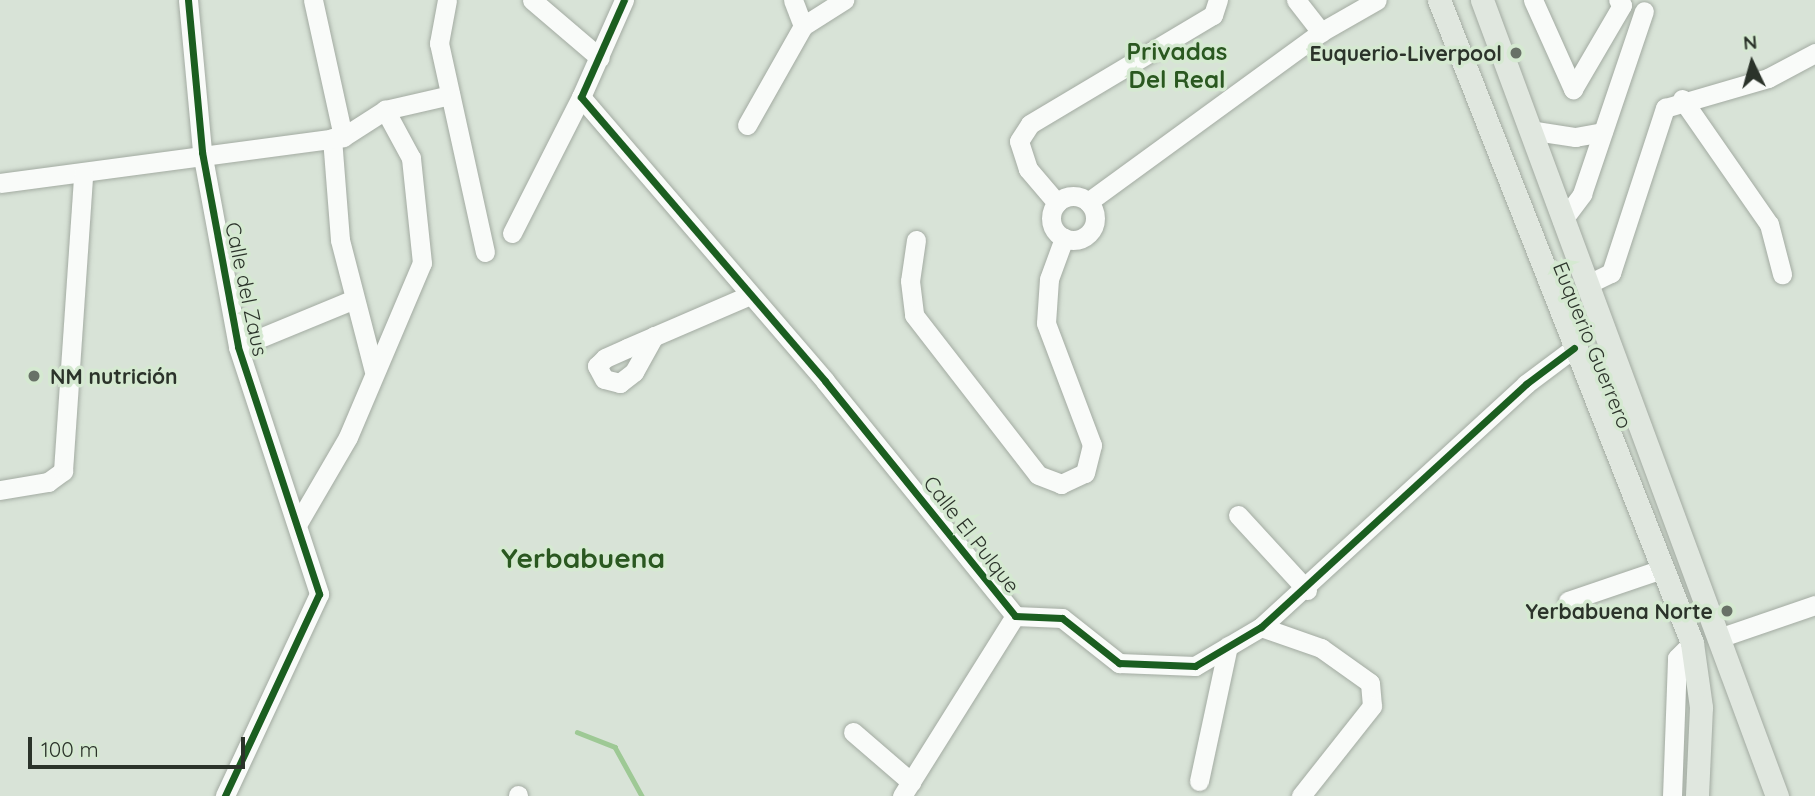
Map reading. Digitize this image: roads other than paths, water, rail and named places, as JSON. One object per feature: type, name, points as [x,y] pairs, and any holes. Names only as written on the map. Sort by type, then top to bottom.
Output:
[{"type":"main road","name":"Euquerio Guerrero","points":[[1439,0],[1692,643],[1701,707],[1701,789]]},
{"type":"main road","name":"Euquerio Guerrero","points":[[1482,0],[1719,638],[1774,796]]},
{"type":"street","name":"Calle del Zaus","points":[[188,0],[202,152],[238,347],[298,523],[319,594],[313,617],[225,796]]},
{"type":"street","points":[[313,0],[338,138],[352,300],[374,371]]},
{"type":"street","points":[[447,0],[439,43],[485,252]]},
{"type":"street","points":[[532,0],[596,63]]},
{"type":"street","points":[[512,233],[581,97],[624,0]]},
{"type":"street","points":[[793,0],[803,26]]},
{"type":"street","points":[[747,125],[803,26],[844,0]]},
{"type":"street","points":[[1057,203],[1028,169],[1019,141],[1030,124],[1213,15],[1219,0]]},
{"type":"street","points":[[1296,0],[1321,32]]},
{"type":"street","points":[[1088,202],[1298,52],[1321,32],[1377,0]]},
{"type":"street","points":[[1533,0],[1573,89],[1622,5],[1618,0]]},
{"type":"street","points":[[1562,221],[1582,194],[1644,11]]},
{"type":"street","points":[[1586,285],[1611,273],[1665,108],[1682,99],[1768,78],[1815,53]]},
{"type":"street","points":[[0,183],[83,175],[202,152],[338,138],[385,110],[450,95]]},
{"type":"street","name":"Calle El Pulque","points":[[581,97],[750,295],[1014,616],[1062,618],[1119,663],[1195,666],[1261,628],[1307,590],[1463,441],[1574,348]]},
{"type":"street","points":[[1682,99],[1769,223],[1782,274]]},
{"type":"street","points":[[298,523],[348,437],[422,263],[411,158],[385,110]]},
{"type":"street","points":[[1529,130],[1575,137],[1603,132]]},
{"type":"street","points":[[0,489],[48,482],[63,471],[83,175]]},
{"type":"street","points":[[1057,203],[1078,197],[1088,202],[1095,225],[1088,235],[1064,238]]},
{"type":"street","points":[[1057,203],[1052,223],[1064,238]]},
{"type":"street","points":[[916,240],[909,281],[914,315],[1038,475],[1061,485],[1085,473],[1092,445],[1046,323],[1049,278],[1064,238]]},
{"type":"street","points":[[654,336],[750,295]]},
{"type":"street","points":[[238,347],[352,300]]},
{"type":"street","points":[[1238,515],[1307,590]]},
{"type":"street","points":[[1569,601],[1662,569]]},
{"type":"street","points":[[1719,638],[1815,605]]},
{"type":"street","points":[[1794,614],[1815,626]]},
{"type":"street","name":"Calle El Pulque","points":[[907,789],[1014,616]]},
{"type":"street","points":[[1261,628],[1321,648],[1370,683],[1372,706],[1301,796]]},
{"type":"street","points":[[1672,796],[1677,658],[1692,643]]},
{"type":"street","points":[[1199,781],[1228,646]]},
{"type":"street","points":[[853,732],[907,789]]},
{"type":"waterway","points":[[577,732],[615,747],[642,796]]},
{"type":"place","name":"Euquerio-Liverpool","points":[[1516,53]]},
{"type":"place","name":"NM nutrición","points":[[34,376]]},
{"type":"place","name":"Yerbabuena Norte","points":[[1727,611]]},
{"type":"district","name":"Privadas Del Real","points":[[1177,66]]},
{"type":"district","name":"Yerbabuena","points":[[583,558]]}]
